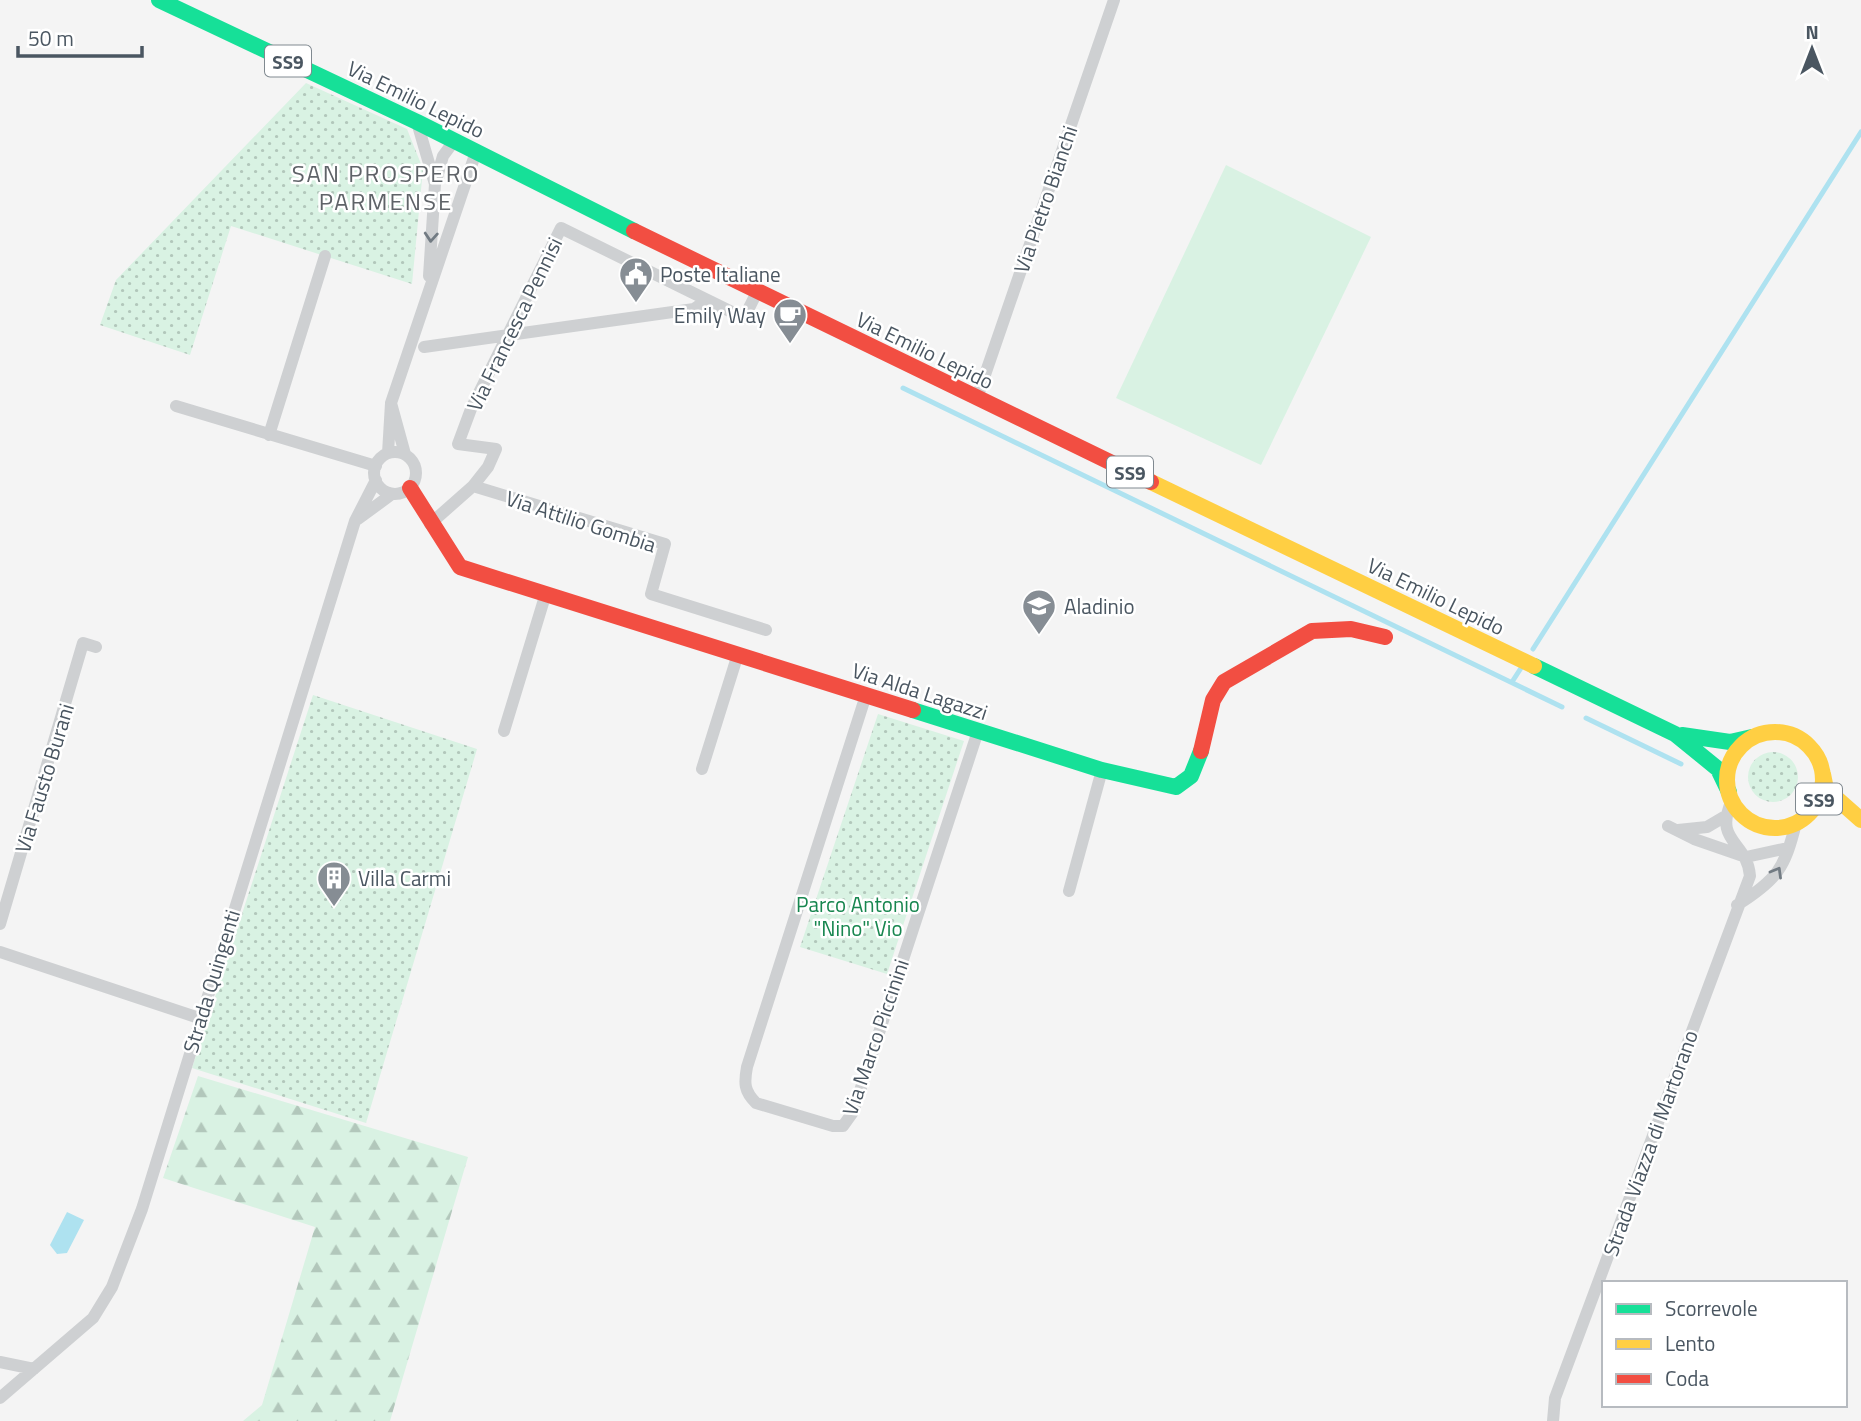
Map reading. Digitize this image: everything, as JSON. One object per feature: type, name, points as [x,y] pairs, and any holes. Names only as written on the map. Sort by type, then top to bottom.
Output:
[{"type":"main road","name":"Via Emilio Lepido","points":[[159,0],[418,122],[757,292],[1675,734],[1718,769],[1730,796],[1752,822],[1782,827],[1801,820],[1840,816],[1861,821]]},
{"type":"main road","name":"Via Alda Lagazzi","points":[[410,488],[430,524],[460,567],[1102,770],[1175,787],[1191,776],[1199,761],[1213,700],[1224,682],[1311,631],[1351,629],[1385,637]]},
{"type":"main road","name":"Via Emilio Lepido","points":[[1675,734],[1730,742],[1780,732],[1793,735],[1813,750],[1823,772],[1826,789],[1861,821]]},
{"type":"main road","points":[[1730,796],[1727,776],[1731,761],[1740,747],[1753,737]]},
{"type":"main road","name":"SS9","points":[[1801,820],[1820,797],[1823,772]]},
{"type":"street","name":"Via Pietro Bianchi","points":[[977,398],[1114,0]]},
{"type":"street","points":[[418,122],[435,184]]},
{"type":"street","points":[[428,294],[435,184],[443,156],[454,141]]},
{"type":"street","points":[[392,494],[382,489],[376,480],[376,466],[388,453],[391,403],[476,152]]},
{"type":"street","name":"Via Francesca Pennisi","points":[[473,486],[488,467],[496,449],[458,444],[471,409],[561,228],[744,318],[757,292]]},
{"type":"street","points":[[269,435],[325,256]]},
{"type":"street","points":[[424,347],[694,309],[706,300]]},
{"type":"street","points":[[355,521],[392,494],[410,488],[416,470],[405,454],[391,403]]},
{"type":"street","points":[[176,406],[376,466]]},
{"type":"street","points":[[388,453],[405,454]]},
{"type":"street","name":"Strada Quingenti","points":[[0,1398],[93,1318],[112,1287],[142,1209],[355,521],[376,480]]},
{"type":"street","points":[[430,524],[473,486]]},
{"type":"street","name":"Via Attilio Gombia","points":[[473,486],[665,544],[651,594],[766,630]]},
{"type":"street","points":[[504,731],[546,593]]},
{"type":"street","name":"Via Fausto Burani","points":[[0,924],[83,643],[96,647]]},
{"type":"street","points":[[702,769],[738,654]]},
{"type":"street","name":"Via Marco Piccinini","points":[[866,695],[747,1068],[744,1084],[747,1094],[756,1103],[833,1126],[844,1126],[853,1112],[978,731]]},
{"type":"street","points":[[1069,891],[1102,770]]},
{"type":"street","points":[[1730,796],[1724,817],[1730,840],[1746,857]]},
{"type":"street","points":[[1724,817],[1707,827],[1673,828],[1746,857],[1788,848]]},
{"type":"street","points":[[1737,905],[1773,880],[1801,820]]},
{"type":"street","name":"Strada Viazza di Martorano","points":[[1553,1421],[1555,1398],[1750,876],[1746,857]]},
{"type":"street","points":[[0,952],[199,1018]]},
{"type":"street","points":[[0,1362],[34,1369]]},
{"type":"green space","points":[[306,83],[407,129],[423,169],[412,284],[231,226],[190,355],[100,325],[116,280]]},
{"type":"green space","points":[[1226,165],[1371,237],[1261,465],[1116,398]]},
{"type":"green space","points":[[313,695],[477,749],[366,1123],[192,1068]]},
{"type":"green space","name":"Parco Antonio \"Nino\" Vio","points":[[878,714],[964,741],[887,974],[800,947]]},
{"type":"green space","points":[[1773,752],[1791,759],[1798,777],[1791,795],[1773,802],[1755,795],[1748,777],[1755,759]]},
{"type":"green space","points":[[198,1076],[468,1157],[390,1421],[243,1421],[262,1405],[315,1227],[163,1178]]},
{"type":"water","points":[[67,1212],[84,1220],[67,1253],[57,1254],[50,1245]]},
{"type":"waterway","points":[[1533,649],[1861,132]]},
{"type":"waterway","points":[[903,388],[1562,707]]},
{"type":"waterway","points":[[1512,682],[1521,668]]},
{"type":"waterway","points":[[1586,718],[1681,764]]},
{"type":"traffic: fast","points":[[159,0],[417,122],[634,231]]},
{"type":"traffic: fast","points":[[1534,666],[1675,734],[1718,769],[1729,792]]},
{"type":"traffic: fast","points":[[913,710],[1102,770],[1176,787],[1191,776],[1201,751]]},
{"type":"traffic: fast","points":[[1682,735],[1730,742],[1752,737]]},
{"type":"traffic: slow","points":[[1151,482],[1534,666]]},
{"type":"traffic: slow","points":[[1775,732],[1793,736],[1809,746],[1819,762],[1823,780],[1819,798],[1809,814],[1793,824],[1775,828],[1757,824],[1741,814],[1731,798],[1727,780],[1731,762],[1741,746],[1757,736],[1775,732]]},
{"type":"traffic: slow","points":[[1823,774],[1826,789],[1861,820]]},
{"type":"traffic: jam","points":[[634,231],[1151,482]]},
{"type":"traffic: jam","points":[[410,488],[460,567],[913,710]]},
{"type":"traffic: jam","points":[[1201,751],[1213,700],[1224,682],[1312,631],[1351,629],[1385,637]]},
{"type":"place","name":"Poste Italiane","points":[[636,304]]},
{"type":"place","name":"Emily Way","points":[[790,345]]},
{"type":"place","name":"Aladinio","points":[[1039,636]]},
{"type":"place","name":"Villa Carmi","points":[[334,908]]},
{"type":"district","name":"SAN PROSPERO PARMENSE","points":[[386,187]]}]
